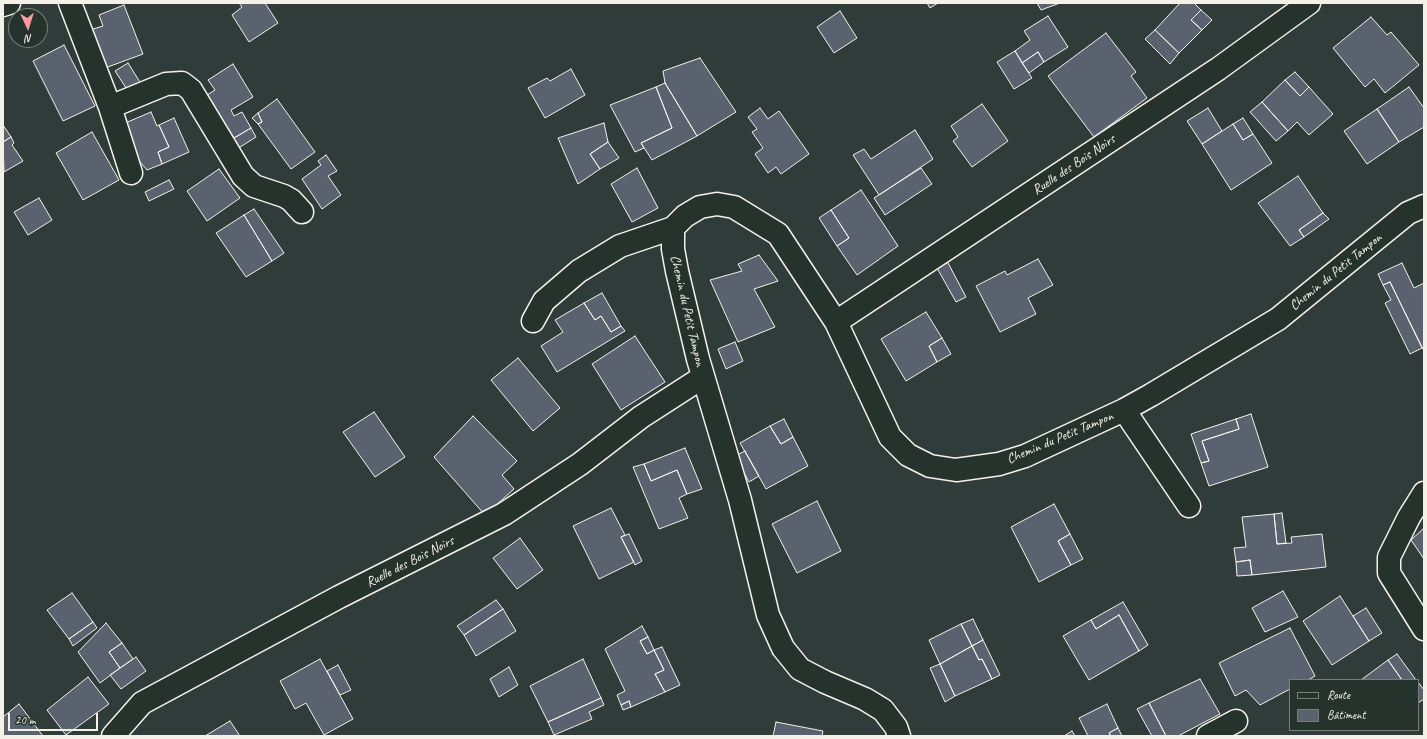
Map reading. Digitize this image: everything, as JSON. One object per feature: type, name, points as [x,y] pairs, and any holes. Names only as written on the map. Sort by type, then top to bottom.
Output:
[{"type":"street","points":[[3,5],[9,3]]},
{"type":"street","points":[[70,3],[110,107],[131,173]]},
{"type":"street","name":"Ruelle des Bois Noirs","points":[[836,322],[1218,69],[1309,3]]},
{"type":"street","points":[[110,107],[166,84],[182,83],[191,90],[243,176],[254,186],[284,196],[291,200],[302,212]]},
{"type":"street","name":"Chemin du Petit Tampon","points":[[899,736],[896,727],[883,710],[865,699],[825,682],[800,669],[783,648],[768,615],[740,500],[703,377],[677,271],[673,249],[673,228],[685,216],[700,207],[717,204],[734,207],[778,234],[836,322],[890,437],[908,455],[930,466],[956,470],[999,464],[1024,456],[1124,410],[1278,319],[1408,213],[1424,206]]},
{"type":"street","points":[[533,321],[544,301],[579,271],[620,246],[673,228]]},
{"type":"street","name":"Ruelle des Bois Noirs","points":[[113,736],[142,703],[339,597],[504,514],[580,464],[641,416],[703,377]]},
{"type":"street","name":"Chemin du Petit Tampon","points":[[1124,410],[1189,506]]},
{"type":"street","points":[[1424,493],[1409,517],[1389,558],[1389,573],[1424,629]]},
{"type":"street","points":[[1208,736],[1236,721]]},
{"type":"building","points":[[239,3],[265,3],[278,23],[249,42],[232,15],[242,7]]},
{"type":"building","points":[[927,3],[938,3],[930,8]]},
{"type":"building","points":[[1037,3],[1060,3],[1041,10]]},
{"type":"building","points":[[1180,3],[1194,3],[1201,10],[1191,20],[1202,30],[1179,53],[1155,30]]},
{"type":"building","points":[[124,5],[143,54],[105,68],[90,30],[103,26],[99,15]]},
{"type":"building","points":[[1201,10],[1212,20],[1202,30],[1191,20]]},
{"type":"building","points":[[840,11],[857,38],[834,53],[817,27]]},
{"type":"building","points":[[1048,16],[1068,47],[1044,62],[1038,52],[1022,63],[1015,51],[1030,40],[1024,31]]},
{"type":"building","points":[[1371,17],[1387,35],[1391,32],[1419,65],[1385,93],[1374,79],[1365,87],[1333,48]]},
{"type":"building","points":[[1155,30],[1179,53],[1170,64],[1145,39]]},
{"type":"building","points":[[1106,33],[1136,72],[1131,76],[1147,98],[1094,137],[1048,76]]},
{"type":"building","points":[[64,45],[95,106],[63,121],[33,61]]},
{"type":"building","points":[[1015,51],[1032,78],[1014,89],[997,62]]},
{"type":"building","points":[[1038,52],[1044,62],[1029,73],[1022,63]]},
{"type":"building","points":[[700,58],[736,112],[697,136],[665,83],[663,71]]},
{"type":"building","points":[[128,63],[143,87],[130,94],[115,71]]},
{"type":"building","points":[[233,64],[253,97],[231,110],[234,116],[242,112],[251,128],[234,138],[207,95],[215,90],[208,80]]},
{"type":"building","points":[[571,69],[585,95],[545,118],[528,88],[547,78],[550,81]]},
{"type":"building","points":[[1295,72],[1309,87],[1300,96],[1285,80]]},
{"type":"building","points":[[1285,80],[1300,96],[1309,87],[1333,114],[1309,135],[1297,122],[1288,131],[1262,102]]},
{"type":"building","points":[[665,83],[697,136],[652,160],[641,143],[672,128],[656,87]]},
{"type":"building","points":[[656,87],[672,128],[641,143],[644,148],[635,152],[610,105]]},
{"type":"building","points":[[1409,87],[1424,108],[1424,127],[1399,142],[1377,109]]},
{"type":"building","points":[[277,99],[315,152],[291,169],[258,124],[262,122],[258,113]]},
{"type":"building","points":[[1262,102],[1288,131],[1276,141],[1250,112]]},
{"type":"building","points":[[982,104],[1008,141],[972,167],[953,141],[958,137],[951,126]]},
{"type":"building","points":[[760,108],[768,119],[779,111],[809,154],[781,174],[776,167],[768,173],[755,154],[763,148],[752,132],[757,129],[748,117]]},
{"type":"building","points":[[1208,108],[1222,131],[1202,144],[1187,121]]},
{"type":"building","points":[[1377,109],[1399,142],[1367,164],[1344,131]]},
{"type":"building","points":[[151,112],[169,147],[158,152],[162,164],[147,170],[139,161],[123,124]]},
{"type":"building","points":[[258,113],[262,122],[258,124],[252,118]]},
{"type":"building","points":[[174,118],[189,152],[162,164],[158,152],[169,147],[159,125]]},
{"type":"building","points":[[1243,118],[1253,134],[1243,140],[1233,124]]},
{"type":"building","points":[[604,123],[608,142],[590,154],[600,169],[578,184],[558,138]]},
{"type":"building","points":[[1233,124],[1243,140],[1253,134],[1272,163],[1231,190],[1202,144]]},
{"type":"building","points":[[3,125],[11,137],[3,142]]},
{"type":"building","points":[[251,128],[256,137],[234,151],[229,142]]},
{"type":"building","points":[[915,130],[933,159],[879,195],[853,155],[864,149],[871,159]]},
{"type":"building","points":[[92,132],[119,180],[83,200],[56,153]]},
{"type":"building","points":[[11,137],[14,143],[12,145],[23,161],[4,172],[3,142]]},
{"type":"building","points":[[608,142],[619,158],[600,169],[590,154]]},
{"type":"building","points":[[326,155],[337,171],[328,176],[341,195],[322,209],[302,179],[321,165],[318,161]]},
{"type":"building","points":[[637,168],[658,208],[632,222],[611,184]]},
{"type":"building","points":[[921,168],[932,184],[885,215],[874,198]]},
{"type":"building","points":[[219,169],[240,198],[207,221],[187,191]]},
{"type":"building","points":[[1298,176],[1323,213],[1299,230],[1304,237],[1290,246],[1258,203]]},
{"type":"building","points":[[169,180],[174,189],[149,201],[145,192]]},
{"type":"building","points":[[861,190],[898,246],[857,275],[837,246],[849,238],[831,210]]},
{"type":"building","points":[[39,198],[52,220],[28,235],[14,212]]},
{"type":"building","points":[[254,209],[284,253],[272,261],[244,215]]},
{"type":"building","points":[[831,210],[849,238],[837,246],[819,218]]},
{"type":"building","points":[[1323,213],[1329,219],[1304,237],[1299,230]]},
{"type":"building","points":[[244,215],[272,261],[246,277],[216,233]]},
{"type":"building","points":[[759,255],[778,281],[754,289],[775,327],[738,342],[710,280],[742,271],[738,264]]},
{"type":"building","points":[[1038,259],[1053,285],[1028,298],[1036,314],[1000,332],[976,286],[1005,271],[1007,275]]},
{"type":"building","points":[[947,261],[966,297],[956,302],[937,268]]},
{"type":"building","points":[[1402,263],[1414,288],[1424,283],[1424,351],[1390,282],[1383,285],[1378,274]]},
{"type":"building","points":[[1390,282],[1422,348],[1410,354],[1385,303],[1391,300],[1383,285]]},
{"type":"building","points":[[602,293],[621,326],[611,332],[601,316],[595,320],[584,303]]},
{"type":"building","points":[[584,303],[595,320],[601,316],[611,332],[621,326],[625,331],[557,372],[541,346],[563,332],[555,320]]},
{"type":"building","points":[[926,312],[942,338],[929,346],[937,362],[906,381],[881,339]]},
{"type":"building","points":[[635,336],[665,382],[621,410],[592,364]]},
{"type":"building","points":[[942,338],[951,354],[937,362],[929,346]]},
{"type":"building","points":[[735,342],[743,361],[726,369],[718,349]]},
{"type":"building","points":[[518,358],[560,408],[533,431],[491,380]]},
{"type":"building","points":[[374,412],[405,457],[375,477],[343,432]]},
{"type":"building","points":[[1251,414],[1268,467],[1209,486],[1201,463],[1209,461],[1202,441],[1239,429],[1236,419]]},
{"type":"building","points":[[473,416],[517,461],[502,475],[514,489],[485,515],[434,457]]},
{"type":"building","points":[[784,419],[793,437],[781,444],[770,426]]},
{"type":"building","points":[[1236,419],[1239,429],[1202,441],[1209,461],[1201,463],[1191,434]]},
{"type":"building","points":[[770,426],[781,444],[793,437],[808,466],[766,489],[740,443]]},
{"type":"building","points":[[685,448],[702,489],[687,494],[677,470],[651,481],[644,464]]},
{"type":"building","points":[[745,451],[759,476],[749,482],[735,456]]},
{"type":"building","points":[[644,464],[651,481],[677,470],[687,494],[679,498],[688,518],[659,529],[633,467]]},
{"type":"building","points":[[817,501],[841,551],[797,573],[772,524]]},
{"type":"building","points":[[1054,504],[1070,534],[1058,541],[1071,565],[1039,582],[1011,527]]},
{"type":"building","points":[[611,508],[625,535],[621,537],[634,562],[599,579],[573,526]]},
{"type":"building","points":[[1282,513],[1286,543],[1277,544],[1274,514]]},
{"type":"building","points":[[1274,514],[1277,544],[1292,543],[1291,537],[1322,534],[1326,567],[1252,575],[1250,560],[1236,562],[1234,548],[1246,547],[1242,517]]},
{"type":"building","points":[[1424,528],[1424,559],[1411,540]]},
{"type":"building","points":[[629,534],[642,561],[635,565],[621,537]]},
{"type":"building","points":[[1070,534],[1083,559],[1071,565],[1058,541]]},
{"type":"building","points":[[520,538],[543,570],[517,589],[493,558]]},
{"type":"building","points":[[1250,560],[1252,575],[1237,576],[1236,562]]},
{"type":"building","points":[[1283,591],[1298,617],[1265,632],[1252,608]]},
{"type":"building","points":[[72,593],[93,622],[69,639],[47,610]]},
{"type":"building","points":[[1340,596],[1369,641],[1332,665],[1303,621]]},
{"type":"building","points":[[496,600],[503,609],[464,635],[457,626]]},
{"type":"building","points":[[1123,602],[1148,645],[1139,651],[1119,615],[1096,629],[1091,620]]},
{"type":"building","points":[[1366,608],[1382,633],[1369,641],[1353,616]]},
{"type":"building","points":[[503,609],[516,631],[476,656],[464,635]]},
{"type":"building","points":[[1119,615],[1139,651],[1089,680],[1063,636],[1091,620],[1096,629]]},
{"type":"building","points":[[973,619],[983,640],[972,646],[961,624]]},
{"type":"building","points":[[93,622],[97,628],[73,646],[69,639]]},
{"type":"building","points":[[106,623],[122,643],[109,652],[120,668],[100,683],[78,652]]},
{"type":"building","points":[[961,624],[972,646],[940,664],[929,640]]},
{"type":"building","points":[[642,626],[648,637],[640,641],[647,654],[654,650],[664,670],[655,674],[665,692],[631,707],[629,701],[621,705],[617,695],[625,691],[605,649]]},
{"type":"building","points":[[1290,628],[1315,676],[1310,679],[1289,679],[1289,690],[1260,705],[1246,690],[1235,696],[1219,663]]},
{"type":"building","points":[[648,637],[654,650],[647,654],[640,641]]},
{"type":"building","points":[[983,640],[1000,675],[992,679],[982,659],[979,660],[972,646]]},
{"type":"building","points":[[122,643],[133,659],[120,668],[109,652]]},
{"type":"building","points":[[972,646],[979,660],[982,659],[992,679],[955,696],[940,664]]},
{"type":"building","points":[[662,647],[680,685],[665,692],[655,674],[664,670],[654,650]]},
{"type":"building","points":[[1397,654],[1415,679],[1401,679],[1388,660]]},
{"type":"building","points":[[136,657],[146,671],[121,689],[110,675]]},
{"type":"building","points":[[320,659],[353,719],[324,735],[306,703],[295,709],[280,681]]},
{"type":"building","points":[[583,659],[601,698],[548,722],[530,686]]},
{"type":"building","points":[[1388,660],[1401,679],[1362,679]]},
{"type":"building","points":[[940,664],[955,696],[945,702],[930,668]]},
{"type":"building","points":[[338,665],[351,690],[340,695],[327,671]]},
{"type":"building","points":[[509,667],[518,685],[499,697],[490,679]]},
{"type":"building","points":[[88,677],[109,704],[66,735],[47,710]]},
{"type":"building","points":[[1200,679],[1220,714],[1178,736],[1166,736],[1149,703]]},
{"type":"building","points":[[1419,683],[1424,690],[1424,699],[1419,702]]},
{"type":"building","points":[[601,698],[604,705],[589,712],[592,719],[554,735],[548,722]]},
{"type":"building","points":[[629,701],[631,707],[623,710],[621,705]]},
{"type":"building","points":[[1149,703],[1166,736],[1152,736],[1137,709]]},
{"type":"building","points":[[19,704],[43,736],[3,736],[3,717]]},
{"type":"building","points":[[1107,704],[1118,728],[1109,733],[1111,736],[1088,736],[1079,718]]},
{"type":"building","points":[[230,721],[240,736],[205,736]]},
{"type":"building","points":[[776,722],[823,731],[822,736],[773,736]]},
{"type":"building","points":[[1118,728],[1122,736],[1111,736],[1109,733]]},
{"type":"building","points":[[1072,731],[1075,736],[1064,736]]}]
